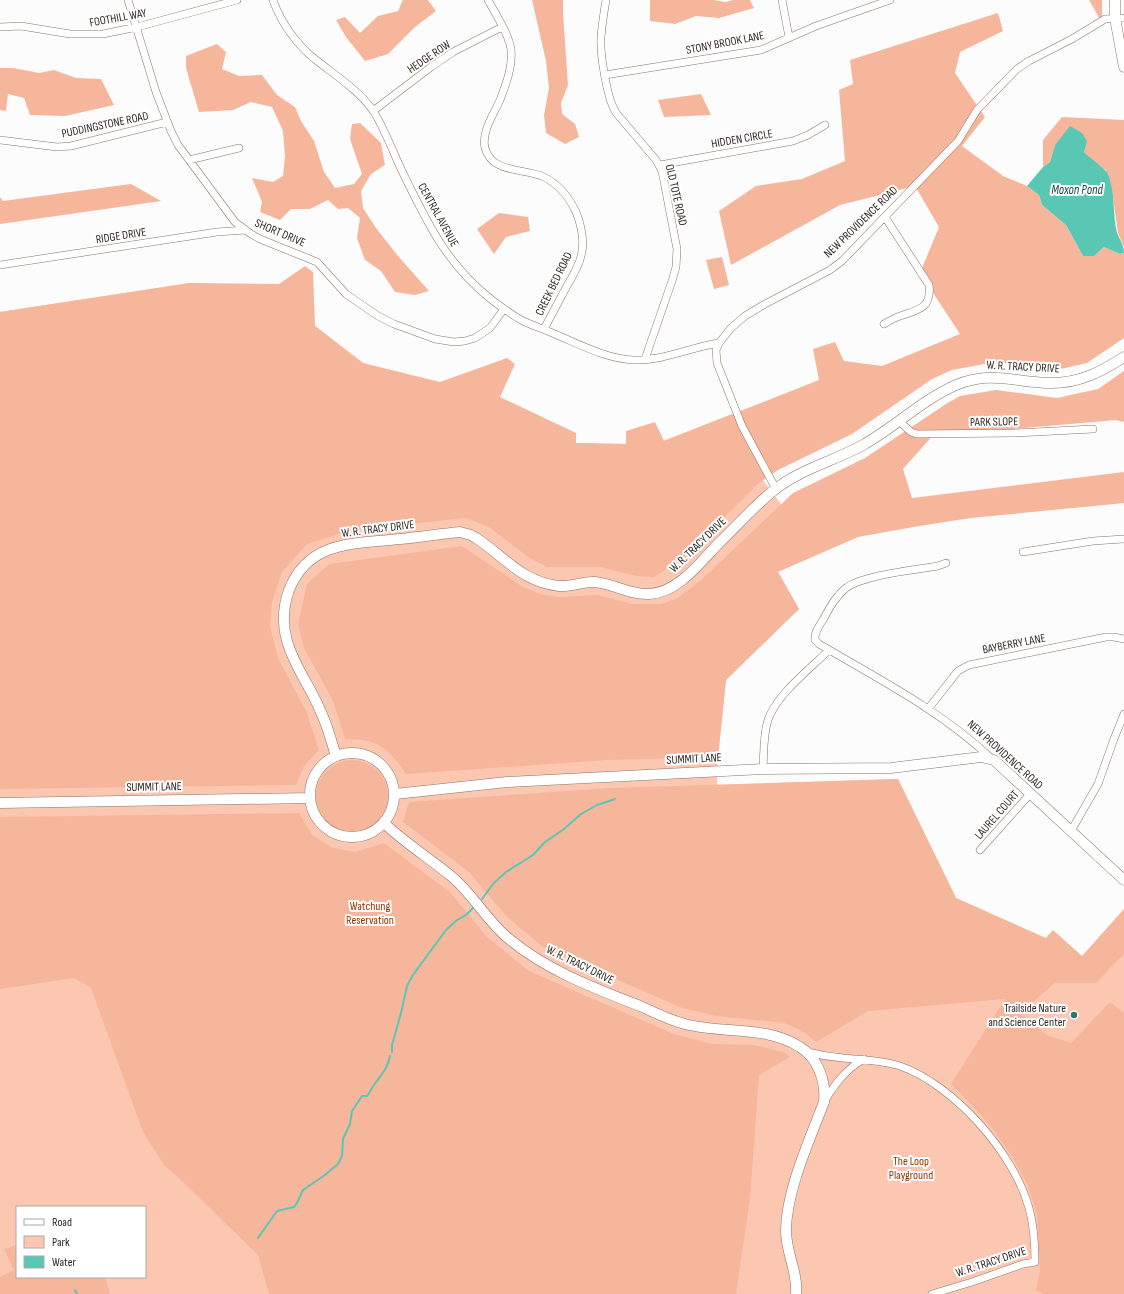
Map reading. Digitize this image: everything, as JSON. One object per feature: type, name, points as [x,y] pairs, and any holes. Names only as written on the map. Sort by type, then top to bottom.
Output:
[{"type":"street","name":"SHORT DRIVE","points":[[128,0],[156,92],[167,122],[178,145],[229,216],[235,222],[260,239],[317,262],[346,294],[359,304],[394,324],[435,339],[454,342],[476,338],[494,324],[504,309]]},
{"type":"street","name":"FOOTHILL WAY","points":[[0,27],[21,26],[70,34],[103,34],[136,27],[237,0]]},
{"type":"street","name":"CENTRAL AVENUE","points":[[273,0],[280,16],[296,40],[316,60],[356,92],[373,111],[433,234],[447,255],[463,274],[481,291],[504,309],[522,320],[593,350],[634,360],[654,358],[719,343]]},
{"type":"street","name":"CREEK BED ROAD","points":[[488,0],[509,41],[511,50],[510,70],[485,135],[484,146],[486,151],[492,161],[502,166],[540,176],[555,184],[564,192],[571,202],[582,230],[583,243],[579,262],[544,329]]},
{"type":"street","name":"OLD TOTE ROAD","points":[[606,0],[601,44],[610,99],[614,110],[660,165],[677,249],[676,266],[672,281],[645,359]]},
{"type":"street","points":[[782,0],[788,37]]},
{"type":"street","name":"STONY BROOK LANE","points":[[605,75],[761,50],[816,26],[890,0]]},
{"type":"street","points":[[1115,0],[1120,18],[1124,67]]},
{"type":"street","name":"NEW PROVIDENCE ROAD","points":[[719,343],[738,322],[754,310],[836,266],[958,141],[977,110],[1017,69],[1105,19],[1120,18]]},
{"type":"street","name":"HEDGE ROW","points":[[373,111],[453,52],[502,27]]},
{"type":"street","name":"PUDDINGSTONE ROAD","points":[[0,140],[57,147],[71,146],[167,122]]},
{"type":"street","name":"HIDDEN CIRCLE","points":[[660,165],[793,141],[808,135],[825,125]]},
{"type":"street","points":[[189,160],[239,148]]},
{"type":"street","points":[[884,324],[895,318],[916,312],[920,309],[926,302],[929,290],[929,285],[885,217]]},
{"type":"street","name":"RIDGE DRIVE","points":[[0,265],[217,232],[245,230]]},
{"type":"street","points":[[719,343],[716,350],[716,363],[747,436],[776,489]]},
{"type":"street","name":"W. R. TRACY DRIVE","points":[[336,756],[320,709],[290,652],[283,617],[286,598],[293,580],[306,563],[315,556],[341,546],[460,532],[476,538],[522,573],[541,583],[566,587],[594,582],[636,593],[651,594],[664,591],[685,577],[759,503],[776,489],[812,469],[862,446],[932,398],[964,382],[990,377],[1051,383],[1083,379],[1096,374],[1124,358]]},
{"type":"street","name":"PARK SLOPE","points":[[899,422],[911,432],[917,434],[1014,433],[1093,429]]},
{"type":"street","points":[[1023,552],[1093,540],[1124,539]]},
{"type":"street","name":"NEW PROVIDENCE ROAD","points":[[946,563],[938,566],[864,580],[851,585],[841,592],[833,603],[815,634],[815,640],[819,644],[928,709],[963,733],[1124,880]]},
{"type":"street","name":"BAYBERRY LANE","points":[[928,709],[958,671],[969,665],[1106,637],[1119,637],[1124,639]]},
{"type":"street","points":[[763,769],[766,726],[773,708],[781,697],[829,650]]},
{"type":"street","points":[[1070,831],[1098,784],[1124,714]]},
{"type":"street","points":[[349,753],[363,754],[375,760],[385,769],[392,781],[395,794],[392,810],[384,823],[373,832],[360,838],[345,838],[332,833],[320,824],[312,812],[309,798],[310,785],[316,772],[324,762],[336,756],[349,753]]},
{"type":"street","name":"SUMMIT LANE","points":[[395,794],[507,782],[763,769],[891,768],[981,757],[994,760]]},
{"type":"street","name":"LAUREL COURT","points":[[980,850],[1030,794]]},
{"type":"street","name":"SUMMIT LANE","points":[[0,802],[309,798]]},
{"type":"street","name":"W. R. TRACY DRIVE","points":[[384,823],[397,836],[459,884],[508,938],[559,971],[684,1024],[717,1030],[764,1033],[790,1041],[807,1052],[817,1066],[821,1075],[825,1093],[824,1102]]},
{"type":"street","name":"W. R. TRACY DRIVE","points":[[807,1052],[887,1063],[911,1071],[928,1080],[958,1102],[973,1117],[1000,1150],[1017,1178],[1029,1207],[1034,1235],[1035,1262],[1023,1264],[932,1294]]},
{"type":"street","name":"W. R. TRACY DRIVE","points":[[796,1294],[797,1284],[786,1240],[790,1198],[803,1156],[824,1102],[835,1084],[845,1072],[864,1059]]},
{"type":"green space","points":[[403,0],[428,0],[436,11],[415,27],[388,54],[365,61],[346,37],[336,20],[345,17],[360,33],[378,16],[398,11]]},
{"type":"green space","points":[[532,0],[563,0],[568,85],[561,103],[562,114],[575,124],[579,137],[565,144],[546,133],[544,115],[549,88],[546,61]]},
{"type":"green space","points":[[650,0],[713,0],[726,2],[733,0],[750,0],[754,8],[719,18],[696,16],[675,24],[650,21]]},
{"type":"green space","points":[[1089,0],[1102,0],[1102,22],[1101,21]]},
{"type":"green space","points":[[998,13],[1003,31],[960,52],[955,73],[985,117],[962,146],[1003,176],[1027,186],[1039,195],[1042,205],[1066,225],[1083,256],[1094,256],[1104,247],[1120,254],[1124,253],[1124,338],[1087,363],[1056,370],[995,362],[952,370],[932,379],[852,434],[778,470],[759,483],[681,560],[654,577],[636,576],[601,567],[547,567],[528,557],[489,527],[466,518],[352,530],[307,544],[282,572],[272,602],[270,626],[278,658],[307,713],[319,750],[304,766],[296,785],[0,789],[0,312],[190,283],[279,284],[305,266],[313,272],[315,326],[363,363],[440,382],[507,358],[515,364],[500,397],[576,433],[576,443],[626,444],[626,431],[655,422],[664,441],[819,380],[813,349],[835,342],[844,361],[882,366],[960,334],[920,273],[939,227],[915,186],[840,205],[731,265],[719,211],[756,186],[802,179],[845,161],[839,90],[853,84],[850,60]]},
{"type":"green space","points":[[217,44],[226,52],[222,69],[239,76],[262,75],[277,95],[295,107],[301,121],[314,141],[324,172],[335,188],[354,184],[362,174],[350,139],[352,124],[360,123],[381,143],[385,165],[371,174],[361,191],[363,208],[376,228],[398,256],[429,291],[415,295],[395,292],[381,271],[365,260],[357,238],[360,218],[348,208],[338,209],[328,200],[310,209],[291,209],[280,220],[260,212],[262,202],[252,178],[273,182],[283,176],[285,156],[283,131],[272,107],[251,102],[233,110],[199,112],[186,68],[186,56]]},
{"type":"green space","points":[[0,68],[13,68],[39,73],[54,70],[76,78],[101,79],[114,105],[65,116],[30,115],[24,98],[8,94],[6,111],[0,110]]},
{"type":"green space","points":[[701,94],[711,115],[664,117],[658,100]]},
{"type":"green space","points":[[1062,117],[1124,120],[1124,247],[1118,233],[1111,184],[1106,170],[1084,152],[1055,145],[1050,162],[1043,167],[1043,140]]},
{"type":"green space","points":[[131,184],[161,201],[0,224],[0,197],[3,201]]},
{"type":"green space","points":[[499,213],[528,217],[530,231],[506,237],[494,254],[477,229]]},
{"type":"green space","points":[[722,257],[729,285],[714,289],[706,260]]},
{"type":"green space","name":"Watchung Reservation","points":[[190,283],[315,326],[363,363],[575,443],[626,444],[663,441],[732,414],[763,480],[781,504],[778,572],[799,609],[726,680],[718,757],[717,785],[898,779],[956,898],[1082,956],[1124,941],[1124,1294],[0,1294],[0,312]]},
{"type":"green space","points":[[1124,371],[1124,422],[1116,420],[990,431],[936,432],[903,469],[912,498],[1124,472],[1124,503],[971,518],[858,537],[778,572],[799,609],[726,680],[718,757],[608,760],[406,774],[394,758],[380,746],[365,740],[345,739],[333,701],[304,648],[298,624],[307,584],[329,564],[462,546],[523,587],[540,594],[558,597],[599,595],[631,604],[661,604],[676,599],[700,581],[793,493],[865,458],[960,396],[996,390],[1057,398],[1098,389]]},
{"type":"green space","points":[[345,760],[359,760],[378,770],[388,789],[388,803],[378,822],[359,832],[345,832],[326,822],[316,803],[316,789],[326,770]]},
{"type":"green space","points":[[898,779],[956,898],[1046,938],[1053,930],[1082,956],[1124,909],[1124,954],[1096,983],[1055,983],[1020,1013],[1047,1035],[1071,1043],[1110,1002],[1124,1013],[1124,1294],[1043,1294],[1036,1290],[1040,1270],[1037,1215],[1028,1186],[1013,1158],[995,1132],[973,1106],[951,1084],[1005,999],[868,1011],[816,1042],[804,1032],[784,1023],[716,1016],[682,1008],[543,947],[507,917],[469,872],[403,822],[409,802],[610,788]]},
{"type":"green space","points":[[299,813],[312,835],[333,848],[355,852],[384,843],[451,893],[487,937],[529,971],[674,1034],[712,1044],[754,1045],[784,1052],[790,1057],[759,1075],[750,1199],[736,1294],[269,1294],[258,1255],[164,1165],[143,1132],[91,988],[74,978],[0,989],[0,817]]},
{"type":"green space","points":[[16,1245],[16,1278],[105,1278],[110,1294],[0,1294],[0,1277],[14,1270],[4,1249]]},
{"type":"water","name":"Moxon Pond","points":[[1070,126],[1082,133],[1087,141],[1084,152],[1107,172],[1110,179],[1117,233],[1123,245],[1124,253],[1120,254],[1104,247],[1094,256],[1083,256],[1066,225],[1042,205],[1039,195],[1027,186],[1043,167],[1050,162],[1055,145]]},
{"type":"waterway","points":[[482,899],[493,884],[506,872],[533,855],[545,842],[564,829],[581,814],[597,805],[615,799]]},
{"type":"waterway","points":[[392,1052],[392,1045],[407,986],[413,975],[446,930],[474,907]]},
{"type":"waterway","points":[[258,1238],[277,1211],[294,1207],[303,1190],[338,1164],[342,1156],[343,1139],[350,1124],[352,1111],[362,1096],[367,1096],[369,1094],[386,1068],[390,1056]]},
{"type":"waterway","points":[[75,1290],[77,1294]]},
{"type":"place","name":"Trailside Nature and Science Center","points":[[1074,1015]]},
{"type":"park label","name":"The Loop Playground","points":[[911,1168]]}]
